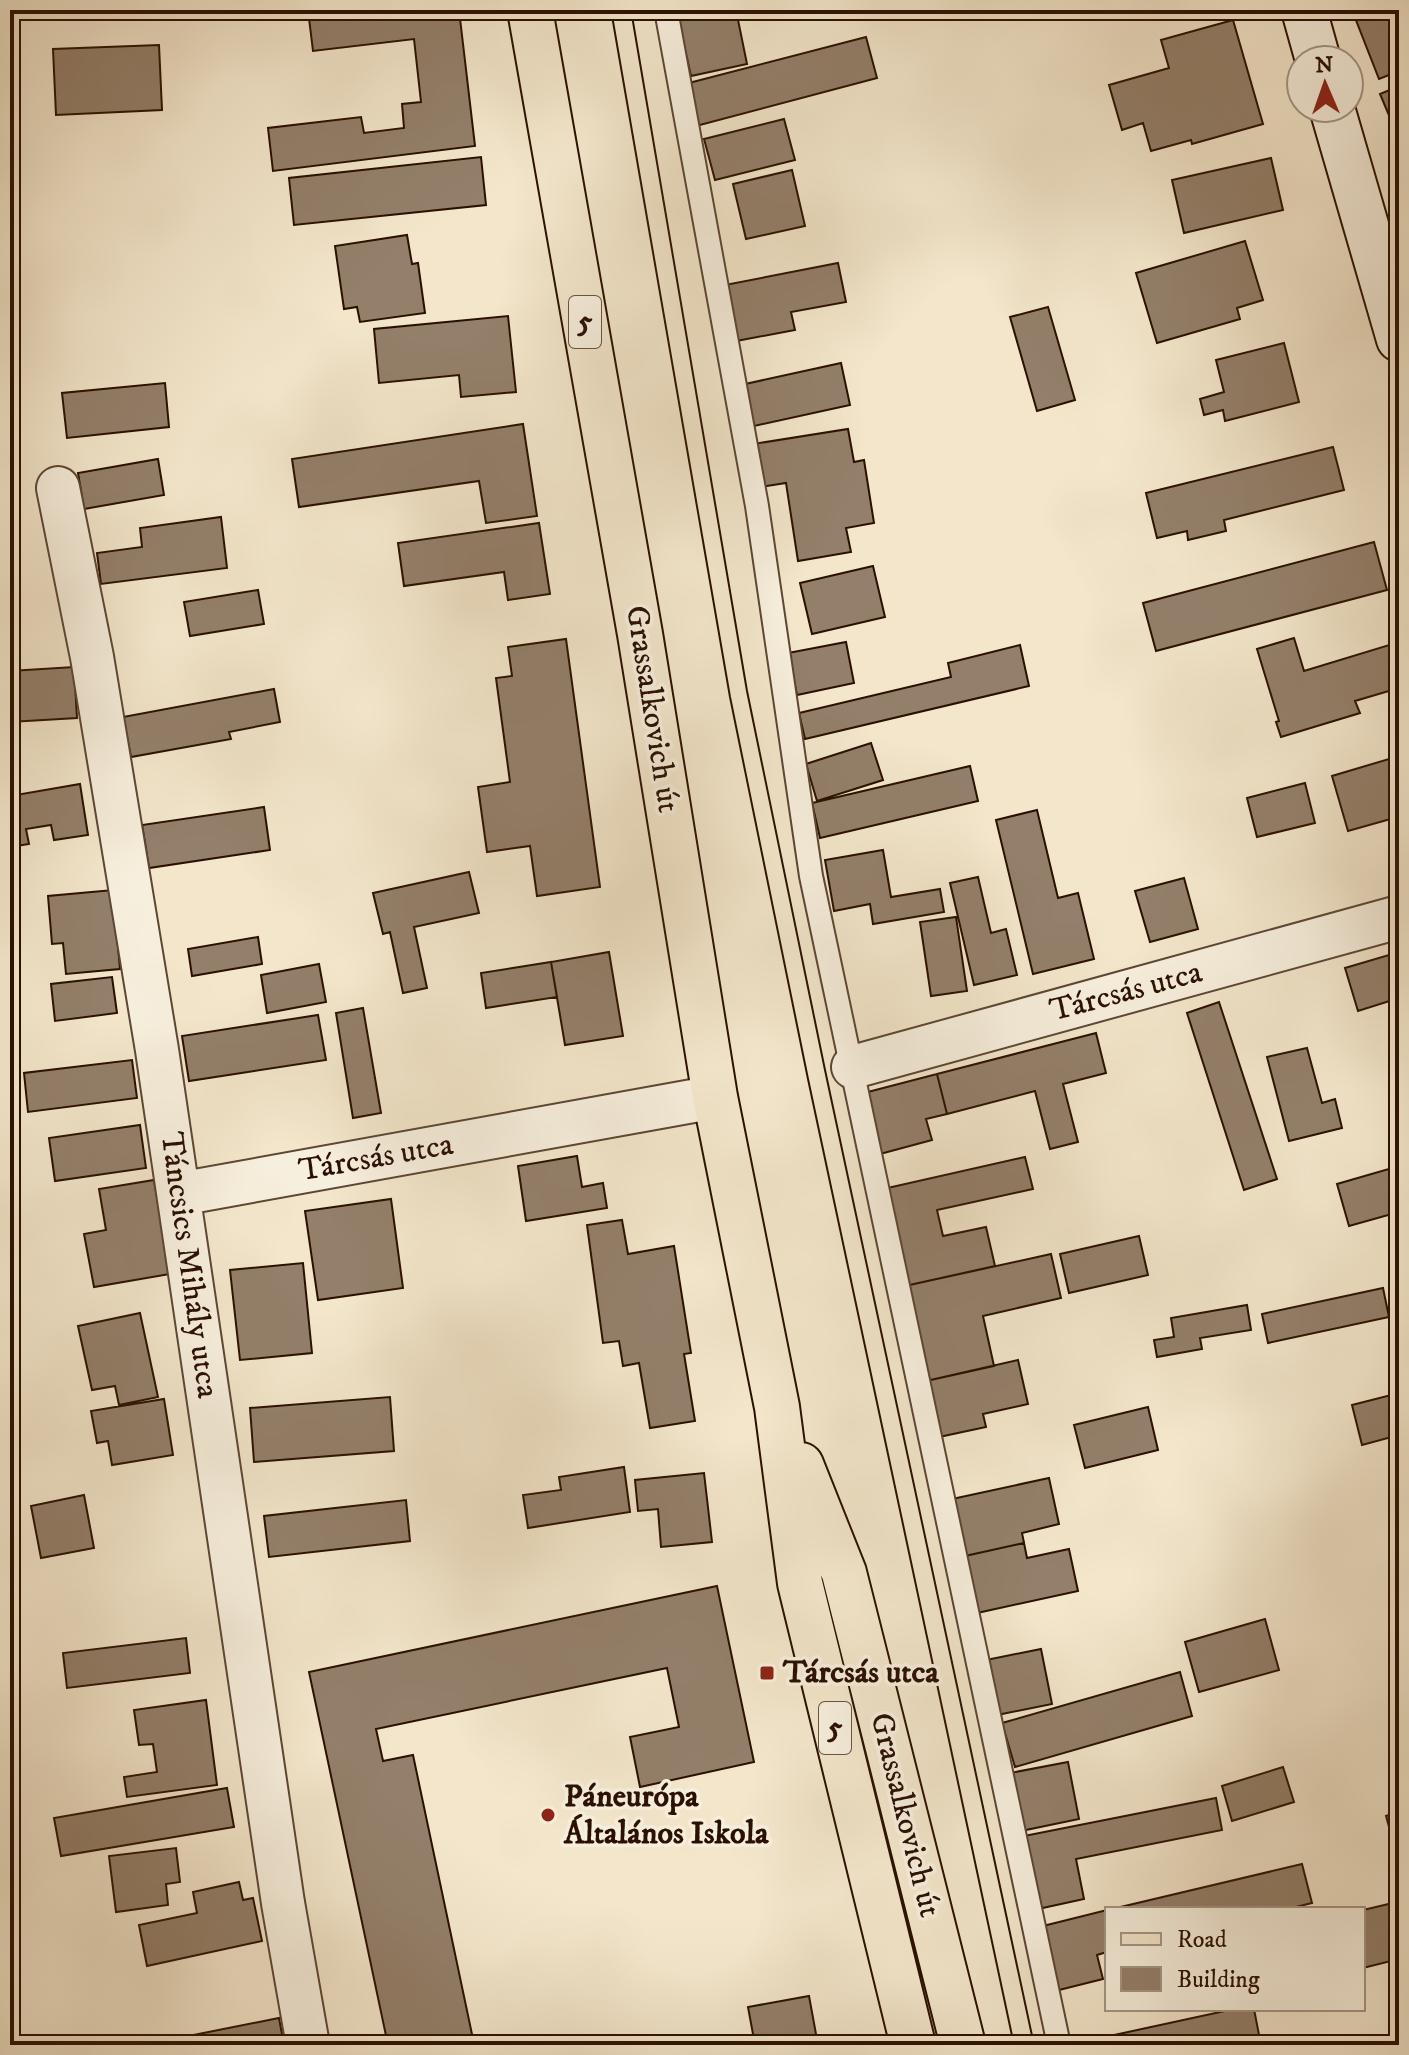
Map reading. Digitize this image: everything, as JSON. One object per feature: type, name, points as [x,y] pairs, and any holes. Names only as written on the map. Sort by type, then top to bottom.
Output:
[{"type":"main road","name":"Grassalkovich út","points":[[530,10],[640,634],[715,1097],[777,1407],[800,1583],[913,2045]]},
{"type":"main road","points":[[1304,10],[1314,44]]},
{"type":"main road","points":[[1337,124],[1399,339]]},
{"type":"main road","name":"Grassalkovich út","points":[[777,1407],[844,1573],[963,2045]]},
{"type":"street","name":"Táncsics Mihály utca","points":[[58,488],[92,657],[179,1194],[283,1903],[308,2045]]},
{"type":"street","name":"Tárcsás utca","points":[[853,1067],[1399,917]]},
{"type":"street","name":"Tárcsás utca","points":[[179,1194],[715,1097]]},
{"type":"lane","points":[[666,10],[757,506],[811,876],[1059,2045]]},
{"type":"building","points":[[308,10],[459,10],[475,146],[273,171],[268,128],[361,117],[364,133],[404,128],[402,104],[421,102],[414,39],[313,51]]},
{"type":"building","points":[[676,10],[736,10],[747,64],[691,76]]},
{"type":"building","points":[[1352,10],[1399,10],[1399,71],[1379,79]]},
{"type":"building","points":[[1233,20],[1263,124],[1192,144],[1191,140],[1151,151],[1143,123],[1122,130],[1109,85],[1169,68],[1161,40]]},
{"type":"building","points":[[866,37],[877,78],[696,126],[685,84]]},
{"type":"building","points":[[159,45],[162,110],[56,115],[53,49]]},
{"type":"building","points":[[1399,86],[1399,131],[1396,132],[1380,94]]},
{"type":"building","points":[[784,119],[795,160],[715,180],[704,139]]},
{"type":"building","points":[[481,157],[486,205],[294,225],[289,178]]},
{"type":"building","points":[[1271,158],[1283,210],[1184,233],[1172,180]]},
{"type":"building","points":[[792,170],[805,226],[746,239],[733,184]]},
{"type":"building","points":[[407,235],[412,264],[418,263],[425,313],[360,322],[357,307],[344,309],[335,246]]},
{"type":"building","points":[[1245,241],[1263,300],[1237,308],[1240,319],[1157,343],[1136,273]]},
{"type":"building","points":[[838,263],[846,302],[791,312],[795,330],[736,341],[725,285]]},
{"type":"building","points":[[1048,307],[1075,400],[1037,411],[1010,317]]},
{"type":"building","points":[[508,316],[516,392],[461,397],[459,375],[379,383],[374,329]]},
{"type":"building","points":[[1284,343],[1299,402],[1225,421],[1223,410],[1204,415],[1200,399],[1224,392],[1216,360]]},
{"type":"building","points":[[841,363],[850,405],[745,428],[736,386]]},
{"type":"building","points":[[165,383],[169,427],[67,438],[62,393]]},
{"type":"building","points":[[523,424],[537,516],[486,523],[479,481],[299,507],[292,459]]},
{"type":"building","points":[[848,429],[854,462],[864,460],[874,523],[846,528],[851,552],[798,561],[786,483],[754,488],[747,445]]},
{"type":"building","points":[[1333,447],[1344,490],[1224,520],[1226,531],[1188,540],[1187,531],[1157,538],[1146,493]]},
{"type":"building","points":[[158,459],[164,495],[84,509],[78,473]]},
{"type":"building","points":[[221,517],[227,568],[101,584],[97,553],[142,547],[140,528]]},
{"type":"building","points":[[539,523],[550,594],[508,600],[504,572],[404,586],[398,543]]},
{"type":"building","points":[[1374,542],[1387,590],[1156,651],[1143,603]]},
{"type":"building","points":[[873,566],[885,617],[812,634],[800,583]]},
{"type":"building","points":[[258,590],[264,624],[190,636],[184,602]]},
{"type":"building","points":[[1294,638],[1304,671],[1399,642],[1399,688],[1355,701],[1360,713],[1281,737],[1257,649]]},
{"type":"building","points":[[566,639],[600,887],[537,896],[530,846],[487,852],[478,787],[510,782],[496,678],[512,676],[508,647]]},
{"type":"building","points":[[846,642],[854,683],[797,695],[788,653]]},
{"type":"building","points":[[1020,645],[1029,686],[805,739],[799,713],[951,677],[948,663]]},
{"type":"building","points":[[74,667],[77,718],[10,722],[10,671]]},
{"type":"building","points":[[274,689],[280,722],[229,732],[231,739],[131,757],[123,717]]},
{"type":"building","points":[[871,743],[883,780],[817,801],[806,764]]},
{"type":"building","points":[[1399,756],[1399,835],[1394,818],[1348,831],[1332,776]]},
{"type":"building","points":[[970,766],[978,801],[820,838],[812,803]]},
{"type":"building","points":[[1305,783],[1315,823],[1257,837],[1247,798]]},
{"type":"building","points":[[80,784],[88,835],[54,840],[51,825],[26,829],[29,844],[10,847],[10,796]]},
{"type":"building","points":[[264,807],[270,850],[149,868],[142,825]]},
{"type":"building","points":[[1037,810],[1058,898],[1078,893],[1094,959],[1033,974],[996,820]]},
{"type":"building","points":[[883,850],[891,897],[940,889],[944,912],[873,924],[870,904],[834,911],[825,860]]},
{"type":"building","points":[[469,872],[479,913],[414,927],[427,988],[403,993],[390,932],[383,934],[373,893]]},
{"type":"building","points":[[978,877],[991,933],[1006,929],[1017,975],[974,985],[950,883]]},
{"type":"building","points":[[1184,878],[1198,929],[1150,942],[1135,891]]},
{"type":"building","points":[[113,890],[120,969],[66,974],[63,943],[52,944],[48,896]]},
{"type":"building","points":[[956,917],[967,991],[931,996],[920,922]]},
{"type":"building","points":[[258,937],[262,964],[192,976],[188,949]]},
{"type":"building","points":[[609,952],[623,1036],[565,1045],[551,962]]},
{"type":"building","points":[[1399,952],[1399,998],[1358,1011],[1345,968]]},
{"type":"building","points":[[551,962],[557,997],[486,1008],[481,973]]},
{"type":"building","points":[[319,964],[326,1002],[267,1013],[261,975]]},
{"type":"building","points":[[112,977],[117,1013],[55,1021],[51,984]]},
{"type":"building","points":[[1219,1002],[1277,1179],[1244,1190],[1187,1013]]},
{"type":"building","points":[[363,1008],[381,1113],[353,1118],[336,1013]]},
{"type":"building","points":[[318,1015],[326,1060],[189,1081],[182,1036]]},
{"type":"building","points":[[1096,1033],[1106,1073],[1063,1084],[1078,1142],[1050,1149],[1035,1091],[947,1114],[937,1074]]},
{"type":"building","points":[[1307,1048],[1322,1103],[1335,1099],[1342,1128],[1289,1141],[1267,1057]]},
{"type":"building","points":[[132,1060],[137,1098],[28,1112],[24,1073]]},
{"type":"building","points":[[937,1074],[947,1114],[926,1119],[932,1140],[880,1154],[864,1093]]},
{"type":"building","points":[[140,1125],[146,1168],[55,1181],[49,1138]]},
{"type":"building","points":[[577,1156],[582,1187],[603,1183],[607,1208],[526,1221],[518,1166]]},
{"type":"building","points":[[1025,1157],[1033,1189],[937,1210],[943,1236],[986,1227],[995,1266],[905,1286],[883,1189]]},
{"type":"building","points":[[1399,1166],[1399,1212],[1349,1226],[1337,1184]]},
{"type":"building","points":[[154,1180],[170,1274],[94,1287],[84,1234],[106,1230],[99,1189]]},
{"type":"building","points":[[391,1199],[403,1288],[318,1300],[305,1211]]},
{"type":"building","points":[[622,1220],[628,1254],[674,1246],[691,1353],[684,1354],[695,1421],[650,1428],[639,1363],[623,1366],[619,1341],[603,1343],[587,1225]]},
{"type":"building","points":[[1139,1236],[1148,1275],[1069,1293],[1060,1254]]},
{"type":"building","points":[[1051,1254],[1061,1298],[983,1316],[994,1366],[926,1381],[905,1286]]},
{"type":"building","points":[[303,1263],[312,1353],[240,1360],[230,1270]]},
{"type":"building","points":[[1383,1288],[1389,1317],[1268,1343],[1262,1314]]},
{"type":"building","points":[[1247,1305],[1251,1330],[1200,1338],[1202,1349],[1157,1357],[1154,1340],[1174,1337],[1171,1318]]},
{"type":"building","points":[[140,1313],[158,1397],[119,1405],[115,1386],[92,1390],[78,1326]]},
{"type":"building","points":[[1018,1360],[1028,1404],[983,1414],[986,1427],[939,1437],[926,1381]]},
{"type":"building","points":[[1399,1393],[1399,1435],[1362,1445],[1352,1405]]},
{"type":"building","points":[[390,1397],[394,1451],[254,1462],[250,1408]]},
{"type":"building","points":[[164,1399],[173,1455],[112,1465],[108,1441],[97,1443],[91,1411]]},
{"type":"building","points":[[1148,1407],[1158,1450],[1085,1468],[1074,1425]]},
{"type":"building","points":[[624,1467],[630,1512],[528,1528],[523,1495],[561,1490],[559,1477]]},
{"type":"building","points":[[704,1473],[712,1542],[661,1547],[658,1509],[638,1511],[635,1480]]},
{"type":"building","points":[[1049,1478],[1059,1524],[1022,1533],[1024,1543],[965,1556],[952,1499]]},
{"type":"building","points":[[84,1495],[94,1548],[41,1558],[31,1506]]},
{"type":"building","points":[[406,1500],[410,1541],[269,1557],[264,1516]]},
{"type":"building","points":[[1024,1543],[1027,1558],[1069,1549],[1078,1591],[977,1613],[965,1556]]},
{"type":"building","points":[[717,1586],[754,1762],[640,1787],[630,1737],[679,1727],[667,1668],[376,1729],[383,1761],[413,1755],[473,2039],[445,2045],[388,2045],[309,1672]]},
{"type":"building","points":[[1265,1619],[1279,1670],[1199,1692],[1185,1642]]},
{"type":"building","points":[[186,1638],[190,1673],[67,1688],[63,1653]]},
{"type":"building","points":[[1041,1649],[1052,1704],[997,1715],[986,1660]]},
{"type":"building","points":[[1180,1672],[1192,1716],[1015,1767],[1002,1723]]},
{"type":"building","points":[[206,1700],[217,1785],[127,1797],[124,1777],[157,1772],[153,1744],[139,1745],[134,1710]]},
{"type":"building","points":[[1068,1762],[1079,1819],[1021,1831],[1010,1773]]},
{"type":"building","points":[[1283,1767],[1294,1802],[1232,1821],[1222,1786]]},
{"type":"building","points":[[227,1788],[234,1827],[61,1856],[54,1818]]},
{"type":"building","points":[[1216,1798],[1222,1830],[1076,1859],[1084,1899],[1038,1909],[1024,1836]]},
{"type":"building","points":[[1399,1812],[1399,1844],[1394,1845],[1386,1816]]},
{"type":"building","points":[[176,1848],[180,1882],[166,1884],[168,1905],[116,1912],[109,1856]]},
{"type":"building","points":[[1302,1864],[1312,1903],[1296,1907],[1120,1907]]},
{"type":"building","points":[[239,1882],[243,1900],[253,1898],[262,1941],[147,1966],[139,1925],[197,1913],[193,1892]]},
{"type":"building","points":[[1397,1902],[1399,1959],[1365,1968],[1365,1910]]},
{"type":"building","points":[[1105,1910],[1105,1953],[1097,1955],[1103,1979],[1055,1991],[1039,1927]]},
{"type":"building","points":[[809,1996],[818,2045],[755,2045],[748,2007]]},
{"type":"building","points":[[1225,2011],[1254,2011],[1260,2040],[1236,2045],[1068,2045]]},
{"type":"building","points":[[279,2018],[284,2045],[143,2045]]},
{"type":"tram line","points":[[611,10],[730,697],[808,1079],[1014,2045]]},
{"type":"tram line","points":[[631,10],[747,691],[1034,2045]]},
{"type":"place","name":"Tárcsás utca","points":[[767,1673]]},
{"type":"place","name":"Páneurópa Általános Iskola","points":[[548,1815]]}]
